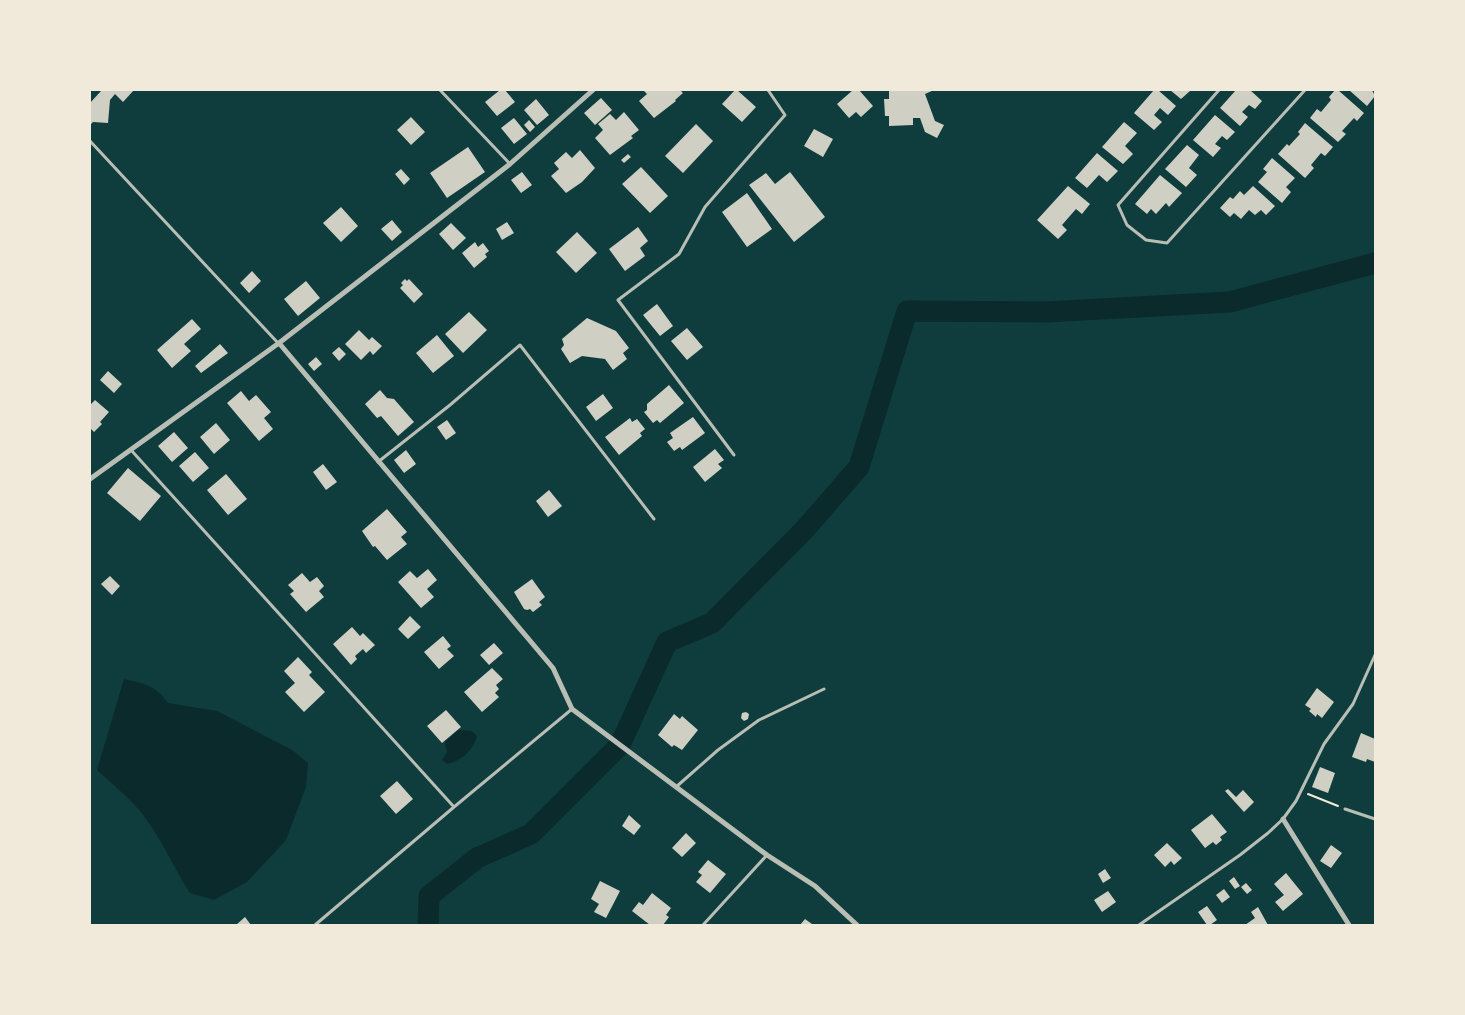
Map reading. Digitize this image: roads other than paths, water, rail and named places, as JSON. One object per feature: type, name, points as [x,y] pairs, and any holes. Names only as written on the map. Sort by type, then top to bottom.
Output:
[{"type":"street","points":[[90,479],[279,343],[510,164],[593,90]]},
{"type":"street","points":[[279,343],[553,668],[572,709],[767,854],[815,886],[856,925]]},
{"type":"street","points":[[1283,819],[1349,925]]},
{"type":"lane","points":[[440,90],[510,164]]},
{"type":"lane","points":[[734,455],[618,300],[679,254],[705,207],[785,115],[768,90]]},
{"type":"lane","points":[[1219,90],[1118,204],[1127,225],[1146,240],[1167,243],[1305,90]]},
{"type":"lane","points":[[90,142],[279,343]]},
{"type":"lane","points":[[378,462],[450,405],[520,345],[654,519]]},
{"type":"lane","points":[[130,450],[454,807]]},
{"type":"lane","points":[[1139,925],[1240,855],[1283,819],[1291,809],[1324,744],[1353,704],[1375,654]]},
{"type":"lane","points":[[676,787],[718,750],[759,720],[824,689]]},
{"type":"lane","points":[[315,925],[572,709]]},
{"type":"lane","points":[[1345,808],[1375,819]]},
{"type":"lane","points":[[704,925],[767,854]]},
{"type":"water","points":[[124,679],[149,686],[159,692],[168,703],[217,711],[292,750],[308,763],[306,787],[286,840],[247,882],[214,900],[190,893],[161,842],[139,810],[97,770]]},
{"type":"water","points":[[458,730],[472,731],[477,736],[473,746],[466,754],[447,764],[442,760],[447,752],[445,742]]},
{"type":"waterway","points":[[428,925],[429,896],[477,858],[531,834],[620,745],[667,642],[712,623],[805,529],[859,467],[907,311],[1046,312],[1230,302],[1375,263]]}]
